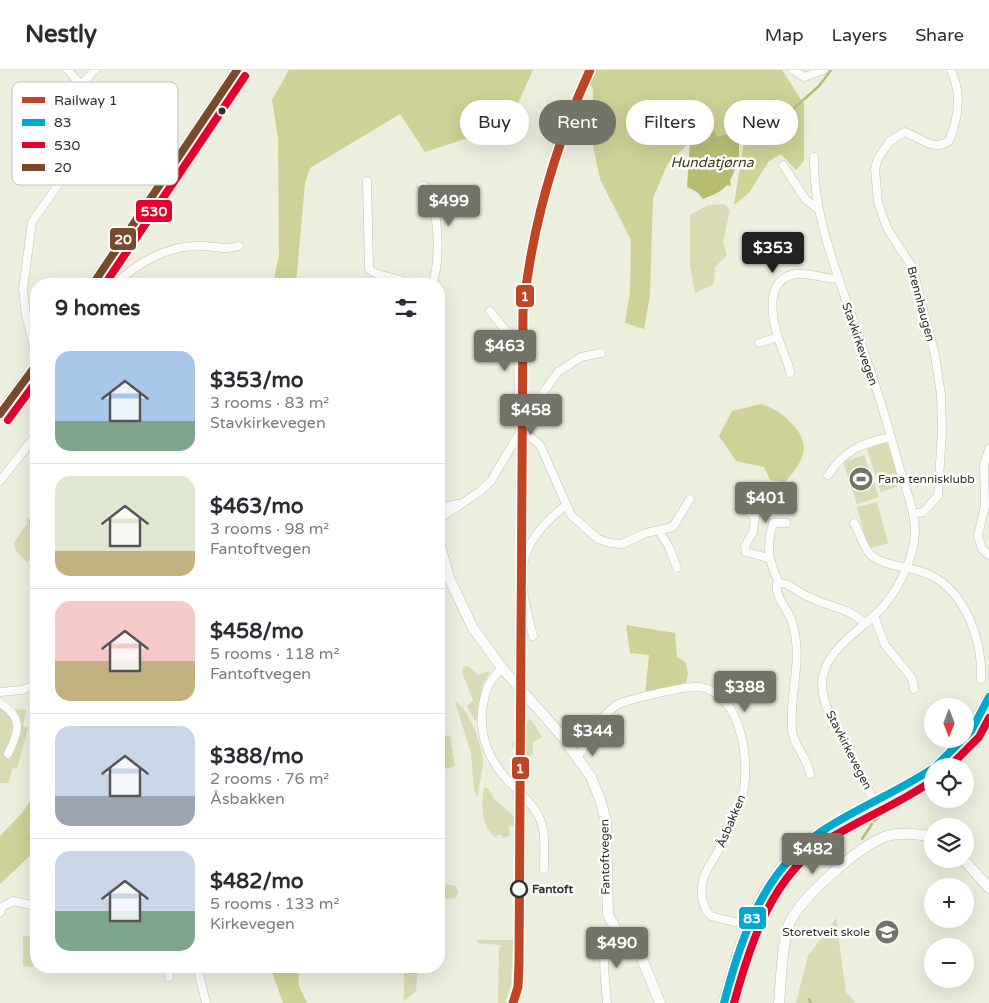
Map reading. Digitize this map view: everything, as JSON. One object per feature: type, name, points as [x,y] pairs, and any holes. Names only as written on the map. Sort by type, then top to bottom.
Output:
[{"type":"main road","points":[[178,160],[237,70]]},
{"type":"main road","points":[[97,278],[161,185]]},
{"type":"main road","points":[[0,414],[30,373]]},
{"type":"main road","points":[[944,758],[971,731],[989,696]]},
{"type":"main road","points":[[724,1003],[737,957],[756,908],[766,888],[796,853],[810,840],[875,802],[906,787],[924,775]]},
{"type":"main road","points":[[733,1003],[746,950],[765,906],[799,863],[835,825]]},
{"type":"street","points":[[68,70],[78,82]]},
{"type":"street","points":[[84,82],[96,70]]},
{"type":"street","points":[[793,70],[804,77],[823,70]]},
{"type":"street","name":"Brennhaugen","points":[[913,514],[923,512],[938,496],[942,431],[941,395],[935,355],[912,266],[887,228],[878,202],[875,169],[878,158],[890,141],[905,132],[932,145],[943,145],[949,141],[958,111],[959,97],[951,70]]},
{"type":"street","name":"Stavkirkevegen","points":[[814,157],[817,208],[838,279],[892,437],[913,514],[915,535],[907,566],[896,587],[874,616],[864,624],[826,665],[823,676],[822,690],[826,706],[875,802]]},
{"type":"street","points":[[783,165],[806,200],[817,208]]},
{"type":"street","points":[[367,181],[369,269],[376,274],[398,278]]},
{"type":"street","points":[[30,331],[23,289],[28,238],[32,222],[58,185]]},
{"type":"street","points":[[422,186],[425,186],[430,193],[438,226],[434,278]]},
{"type":"street","points":[[121,278],[132,268],[175,248],[205,246],[226,250],[239,246]]},
{"type":"street","points":[[790,373],[778,337],[772,300],[776,286],[797,274],[838,279]]},
{"type":"street","points":[[490,311],[518,346],[519,409],[529,418]]},
{"type":"street","points":[[759,343],[778,337]]},
{"type":"street","points":[[445,514],[479,492],[491,481],[551,380],[564,366],[580,357],[601,353]]},
{"type":"street","points":[[522,430],[540,445],[566,505],[577,522],[598,540],[622,544],[646,533],[659,531],[675,525],[690,499]]},
{"type":"street","points":[[828,475],[840,458],[856,447],[892,437]]},
{"type":"street","points":[[0,481],[30,443]]},
{"type":"street","points":[[989,450],[984,464],[985,506],[978,536],[982,549],[989,556]]},
{"type":"street","points":[[445,507],[458,504]]},
{"type":"street","points":[[741,504],[755,517],[753,532],[744,546],[746,552],[768,558]]},
{"type":"street","points":[[532,636],[521,586],[524,557],[528,544],[547,521],[566,505]]},
{"type":"street","points":[[786,522],[773,523],[769,538],[768,558],[779,583],[776,590],[792,622],[798,651],[792,727],[793,741],[809,766],[810,774]]},
{"type":"street","points":[[854,522],[871,555],[883,562],[907,566],[930,574],[941,582],[966,611],[981,657],[981,679]]},
{"type":"street","points":[[659,531],[669,547],[676,568]]},
{"type":"street","name":"Fantoftvegen","points":[[445,563],[449,578],[464,611],[483,644],[556,729],[578,757],[597,789],[606,819],[607,907],[609,920],[617,931],[635,942],[660,1003]]},
{"type":"street","points":[[779,583],[787,584],[816,602],[848,610],[864,624]]},
{"type":"street","points":[[874,616],[885,645],[912,678],[914,688]]},
{"type":"street","points":[[502,668],[488,684],[484,697],[484,745],[500,771],[540,817],[544,868]]},
{"type":"street","points":[[0,692],[22,690],[30,687]]},
{"type":"street","name":"Åsbakken","points":[[578,757],[594,727],[608,711],[618,704],[692,687],[712,691],[725,702],[736,722],[742,742],[745,781],[737,810],[703,879],[702,893],[704,906],[711,916],[734,922]]},
{"type":"street","points":[[0,704],[13,713],[17,719],[16,736],[8,754]]},
{"type":"street","points":[[779,1003],[788,929],[803,901],[860,852],[878,840],[897,834],[924,836]]},
{"type":"street","points":[[971,868],[989,888]]},
{"type":"street","points":[[0,913],[2,907],[13,901],[30,905]]},
{"type":"street","points":[[606,1003],[605,950],[607,940],[617,931]]},
{"type":"street","points":[[199,973],[206,1003]]},
{"type":"shaded area","points":[[289,70],[533,70],[519,100],[460,100],[460,141],[425,152],[400,114],[310,168],[305,183],[297,278],[274,278],[279,255],[278,138],[272,100]]},
{"type":"shaded area","points":[[582,70],[782,70],[804,104],[804,161],[796,170],[781,154],[769,161],[749,193],[734,205],[743,145],[798,145],[798,100],[724,100],[724,139],[717,137],[714,131],[714,100],[626,100],[626,145],[687,145],[668,163],[653,198],[650,295],[644,329],[625,323],[630,292],[631,240],[600,179],[593,145],[616,145],[616,100],[593,100],[593,90]]},
{"type":"shaded area","points":[[725,204],[730,210],[723,242],[727,255],[715,267],[714,284],[695,293],[690,266],[690,215],[708,205]]},
{"type":"shaded area","points":[[761,404],[775,410],[786,418],[803,440],[803,454],[800,461],[785,482],[770,480],[764,467],[736,461],[719,436],[732,411]]},
{"type":"shaded area","points":[[887,442],[902,485],[881,492],[867,449]]},
{"type":"shaded area","name":"Fana tennisklubb","points":[[864,455],[879,497],[857,504],[843,462]]},
{"type":"shaded area","points":[[877,502],[888,543],[868,549],[857,507]]},
{"type":"shaded area","points":[[27,518],[30,520],[30,559],[27,562],[16,551],[14,543],[27,524]]},
{"type":"shaded area","points":[[626,625],[675,633],[677,657],[686,663],[688,674],[686,683],[645,694],[649,655],[630,653]]},
{"type":"shaded area","points":[[464,666],[469,667],[478,675],[490,671],[482,687],[476,722],[467,706],[473,700],[462,672]]},
{"type":"shaded area","points":[[455,702],[460,705],[470,719],[481,747],[483,762],[477,798],[474,789],[471,753]]},
{"type":"shaded area","points":[[0,706],[10,714],[13,709],[26,710],[23,726],[28,728],[17,769],[12,768],[9,783],[0,783]]},
{"type":"shaded area","points":[[528,719],[532,721],[542,737],[533,742],[533,754],[525,759],[512,746],[513,741],[524,740]]},
{"type":"shaded area","points":[[445,735],[450,736],[455,766],[445,769]]},
{"type":"shaded area","points":[[484,787],[488,788],[494,799],[515,817],[520,826],[509,826],[510,836],[502,838],[502,835],[497,835],[496,838],[487,828],[483,814],[482,800]]},
{"type":"shaded area","points":[[30,802],[30,856],[0,884],[0,836]]},
{"type":"shaded area","points":[[445,884],[456,886],[458,892],[456,898],[445,899]]},
{"type":"shaded area","points":[[836,918],[846,992],[856,1003],[796,1003],[808,956]]},
{"type":"shaded area","points":[[23,936],[30,936],[30,967],[23,966]]},
{"type":"shaded area","points":[[477,940],[513,940],[511,986],[505,1003],[498,1003],[499,947],[502,947],[501,945],[477,943]]},
{"type":"shaded area","points":[[272,973],[298,973],[299,986],[307,1003],[283,1003]]},
{"type":"shaded area","points":[[404,973],[417,973],[416,991],[404,1001]]},
{"type":"water","name":"Hundatjørna","points":[[714,131],[717,137],[724,135],[724,145],[739,145],[739,161],[730,181],[731,186],[727,185],[719,192],[703,199],[697,192],[687,187],[690,145],[714,145]]},
{"type":"waterway","points":[[798,105],[819,86],[831,70]]},
{"type":"waterway","points":[[874,821],[892,806]]},
{"type":"waterway","points":[[862,839],[872,824]]},
{"type":"waterway","points":[[809,999],[811,1003]]},
{"type":"rail line","name":"1","points":[[513,1003],[518,987],[519,964],[523,311],[532,248],[546,188],[555,158],[590,70]]},
{"type":"transit line","name":"20","points":[[178,158],[237,70]]},
{"type":"transit line","name":"530","points":[[178,176],[245,76]]},
{"type":"transit line","name":"20","points":[[97,278],[160,185]]},
{"type":"transit line","name":"530","points":[[109,278],[172,185]]},
{"type":"transit line","name":"20","points":[[0,414],[30,373]]},
{"type":"transit line","name":"530","points":[[8,420],[30,390]]},
{"type":"transit line","name":"83","points":[[974,725],[989,697]]},
{"type":"transit line","name":"530","points":[[958,758],[979,737],[989,718]]},
{"type":"transit line","name":"83","points":[[944,758],[954,748]]},
{"type":"transit line","name":"83","points":[[724,1003],[747,930],[757,907],[784,865],[822,831],[924,774]]},
{"type":"transit line","name":"530","points":[[734,1003],[756,933],[778,890],[792,871],[809,854],[829,839],[924,786]]},
{"type":"place","name":"Fana tennisklubb","points":[[861,479]]},
{"type":"place","name":"Fantoft","points":[[519,889]]},
{"type":"place","name":"Storetveit skole","points":[[887,932]]}]
